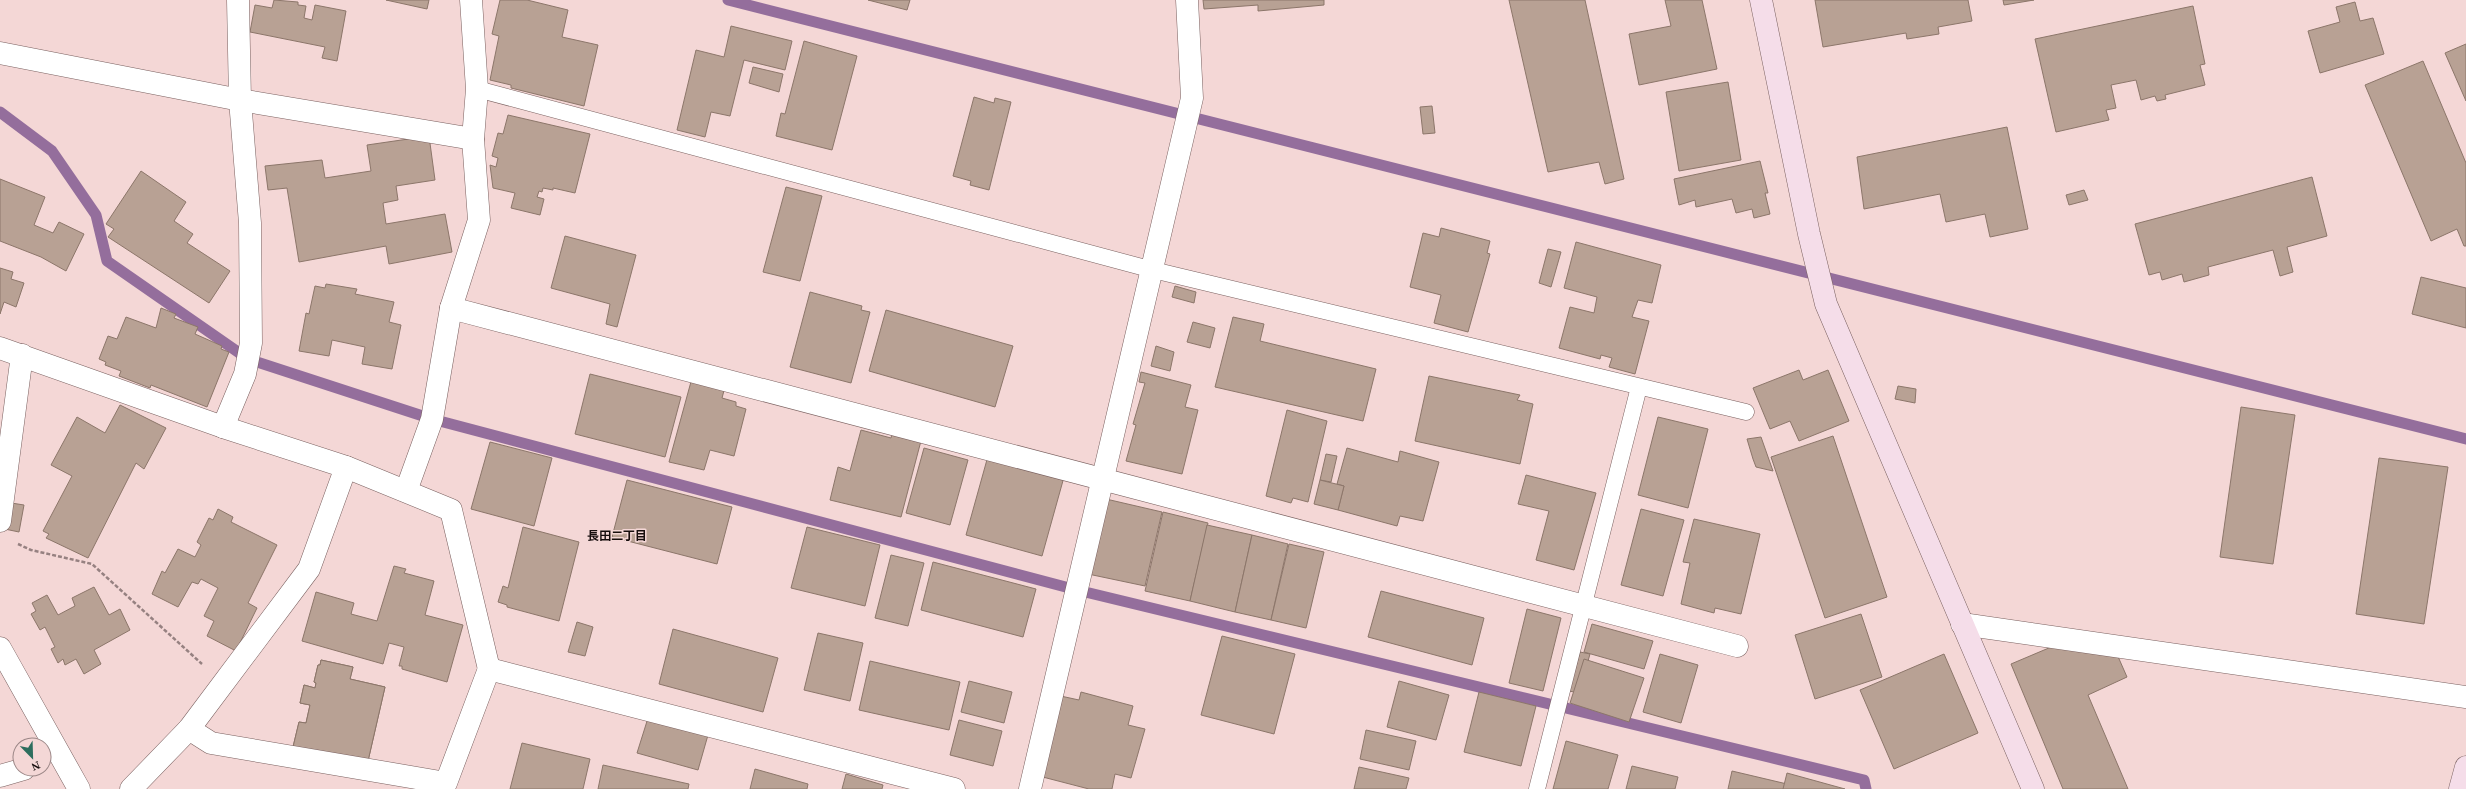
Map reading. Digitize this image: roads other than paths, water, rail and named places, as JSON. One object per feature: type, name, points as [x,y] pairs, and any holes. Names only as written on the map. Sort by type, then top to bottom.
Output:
[{"type":"street","points":[[223,427],[245,374],[251,343],[250,223],[240,100],[238,0]]},
{"type":"street","points":[[406,491],[427,434],[434,406],[451,308],[479,220],[473,139],[477,89],[471,0]]},
{"type":"street","points":[[1030,789],[1153,270],[1192,98],[1187,0]]},
{"type":"street","points":[[1761,0],[1809,234],[1826,304],[2033,789]]},
{"type":"street","points":[[0,53],[240,100],[473,139]]},
{"type":"street","points":[[451,308],[1737,646]]},
{"type":"street","points":[[0,348],[223,427],[346,467],[451,510],[489,669],[446,784],[211,743],[189,729]]},
{"type":"street","points":[[0,521],[22,355]]},
{"type":"street","points":[[131,789],[189,729],[309,568],[346,467]]},
{"type":"street","points":[[1962,624],[2466,697]]},
{"type":"street","points":[[0,648],[53,761],[80,789]]},
{"type":"street","points":[[489,669],[954,789]]},
{"type":"street","points":[[2460,789],[2466,767]]},
{"type":"street","points":[[0,776],[12,772]]},
{"type":"lane","points":[[477,89],[1153,270],[1746,412]]},
{"type":"lane","points":[[1536,789],[1638,387]]},
{"type":"waterway","points":[[728,0],[2466,439]]},
{"type":"waterway","points":[[0,112],[52,151],[96,215],[107,261],[248,359],[432,419],[1077,590],[1864,780],[1866,789]]},
{"type":"district","name":"長田二丁目","points":[[617,536]]}]
